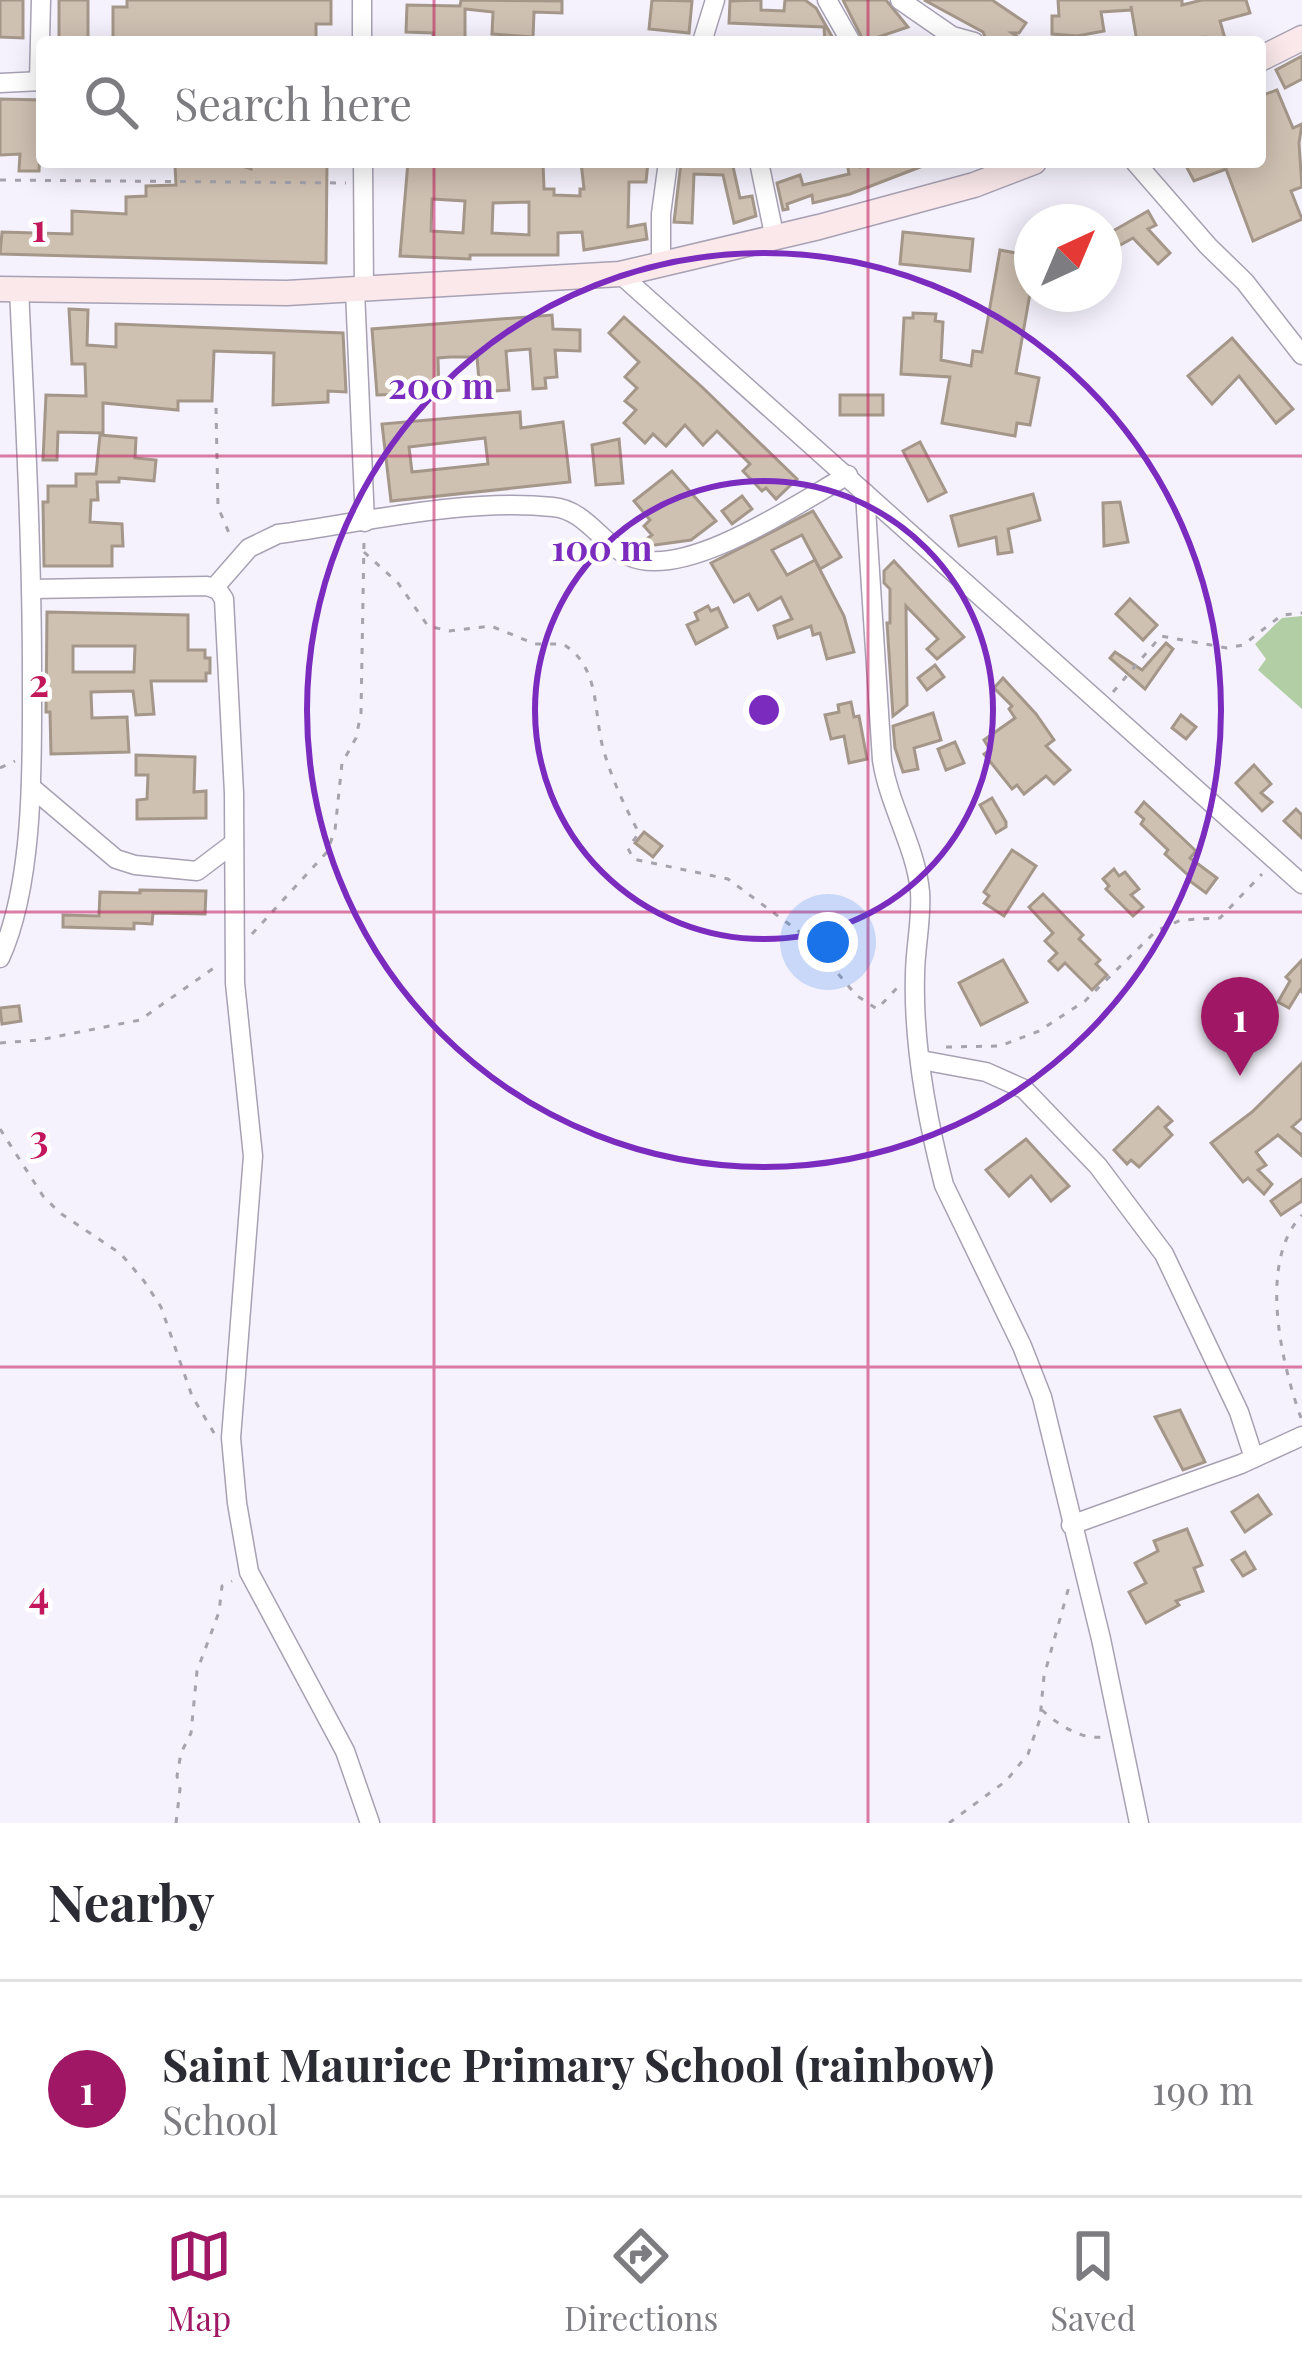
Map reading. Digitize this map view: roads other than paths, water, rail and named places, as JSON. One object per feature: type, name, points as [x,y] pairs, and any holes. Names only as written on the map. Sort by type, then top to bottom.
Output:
[{"type":"street","points":[[41,0],[41,36]]},
{"type":"street","points":[[362,0],[362,36]]},
{"type":"street","points":[[704,36],[715,0]]},
{"type":"street","points":[[827,0],[848,36]]},
{"type":"street","points":[[900,0],[952,36]]},
{"type":"street","points":[[1266,56],[1302,38]]},
{"type":"street","points":[[0,83],[36,81]]},
{"type":"street","points":[[363,168],[359,291],[364,522]]},
{"type":"street","points":[[661,266],[667,168]]},
{"type":"street","points":[[760,168],[775,239]]},
{"type":"street","points":[[0,958],[16,906],[31,787],[32,589],[9,289],[359,291],[620,274],[775,239],[974,185],[1018,168]]},
{"type":"street","points":[[1140,168],[1245,282],[1302,355]]},
{"type":"street","points":[[620,274],[1302,884]]},
{"type":"street","points":[[214,589],[249,548],[278,534],[466,509],[570,510],[618,551],[637,560],[670,562],[722,542],[848,475]]},
{"type":"street","points":[[865,493],[881,760],[887,794],[916,868],[920,898],[914,978],[920,1053],[944,1185],[1035,1375],[1132,1773],[1139,1823]]},
{"type":"street","points":[[32,589],[214,589],[224,599],[234,952],[254,1156],[231,1438],[249,1571],[345,1750],[370,1823]]},
{"type":"street","points":[[31,787],[126,863],[197,871],[234,843]]},
{"type":"street","points":[[920,1053],[986,1072],[1024,1089],[1097,1166],[1165,1254],[1239,1412],[1254,1458]]},
{"type":"street","points":[[1071,1525],[1302,1436]]},
{"type":"place","name":"Saint Maurice Primary School (rainbow)","points":[[1240,1076]]}]
